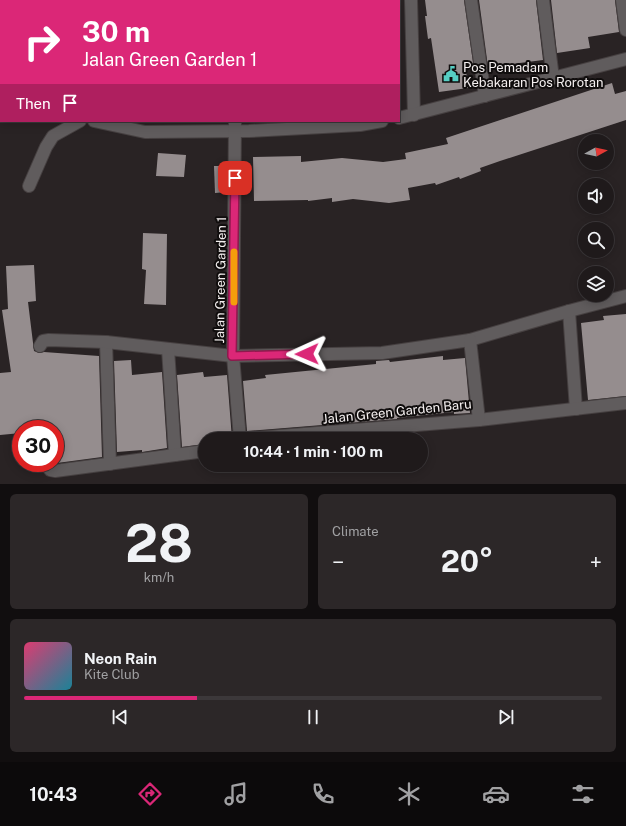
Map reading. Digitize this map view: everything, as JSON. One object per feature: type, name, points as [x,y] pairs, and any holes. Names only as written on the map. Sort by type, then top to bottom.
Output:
[{"type":"street","points":[[411,0],[414,115]]},
{"type":"street","points":[[471,0],[485,96]]},
{"type":"street","points":[[543,0],[553,78]]},
{"type":"street","points":[[622,0],[626,30]]},
{"type":"street","points":[[400,118],[626,59]]},
{"type":"street","points":[[29,186],[46,147],[53,136],[78,122]]},
{"type":"street","points":[[104,122],[145,126],[235,126],[249,131],[371,122]]},
{"type":"street","name":"Jalan Green Garden 1","points":[[235,126],[232,356],[240,432]]},
{"type":"street","points":[[40,346],[43,341],[49,340],[106,342],[232,356],[382,352],[470,340],[626,296]]},
{"type":"street","points":[[569,311],[576,409]]},
{"type":"street","name":"Jalan Green Garden Baru","points":[[328,432],[478,420],[470,340]]},
{"type":"street","points":[[106,342],[110,464]]},
{"type":"street","points":[[168,349],[175,455]]},
{"type":"street","points":[[478,420],[626,402]]},
{"type":"street","points":[[64,470],[198,452]]},
{"type":"building","points":[[425,0],[464,0],[474,69],[466,70],[468,88],[439,92],[431,38],[428,39],[425,16],[427,16]]},
{"type":"building","points":[[479,0],[536,0],[543,60],[488,67]]},
{"type":"building","points":[[551,0],[615,0],[619,32],[588,37],[590,48],[557,53]]},
{"type":"building","points":[[612,83],[615,94],[626,91],[626,120],[583,134],[578,134],[578,136],[480,168],[481,171],[460,179],[459,177],[436,185],[435,183],[408,188],[410,200],[389,203],[353,199],[332,202],[332,198],[308,201],[254,201],[253,157],[301,156],[301,162],[342,158],[383,162],[406,159],[405,153],[448,144],[446,138]]},
{"type":"building","points":[[158,153],[186,155],[184,177],[156,176]]},
{"type":"building","points":[[214,166],[227,166],[227,192],[215,193]]},
{"type":"building","points":[[143,233],[167,234],[166,305],[144,304],[146,270],[142,269]]},
{"type":"building","points":[[34,265],[36,301],[28,302],[34,351],[39,353],[44,352],[99,356],[102,457],[64,462],[64,420],[12,420],[12,434],[0,435],[0,373],[11,372],[2,310],[8,309],[6,266]]},
{"type":"building","points":[[626,314],[626,396],[588,400],[581,323],[604,320],[603,316]]},
{"type":"building","points":[[443,356],[443,360],[465,358],[470,413],[454,414],[454,412],[397,419],[247,431],[243,381],[266,378],[265,375],[376,364],[376,361],[389,360],[390,362]]},
{"type":"building","points":[[131,360],[132,375],[162,372],[167,448],[142,452],[142,450],[117,452],[114,361]]},
{"type":"building","points":[[203,372],[204,377],[227,375],[231,432],[198,432],[198,445],[182,447],[177,375]]},
{"type":"slow traffic","points":[[234,252],[234,302]]},
{"type":"place","name":"Pos Pemadam Kebakaran Pos Rorotan","points":[[451,74]]},
{"type":"route","points":[[235,178],[232,356],[307,354]]}]
